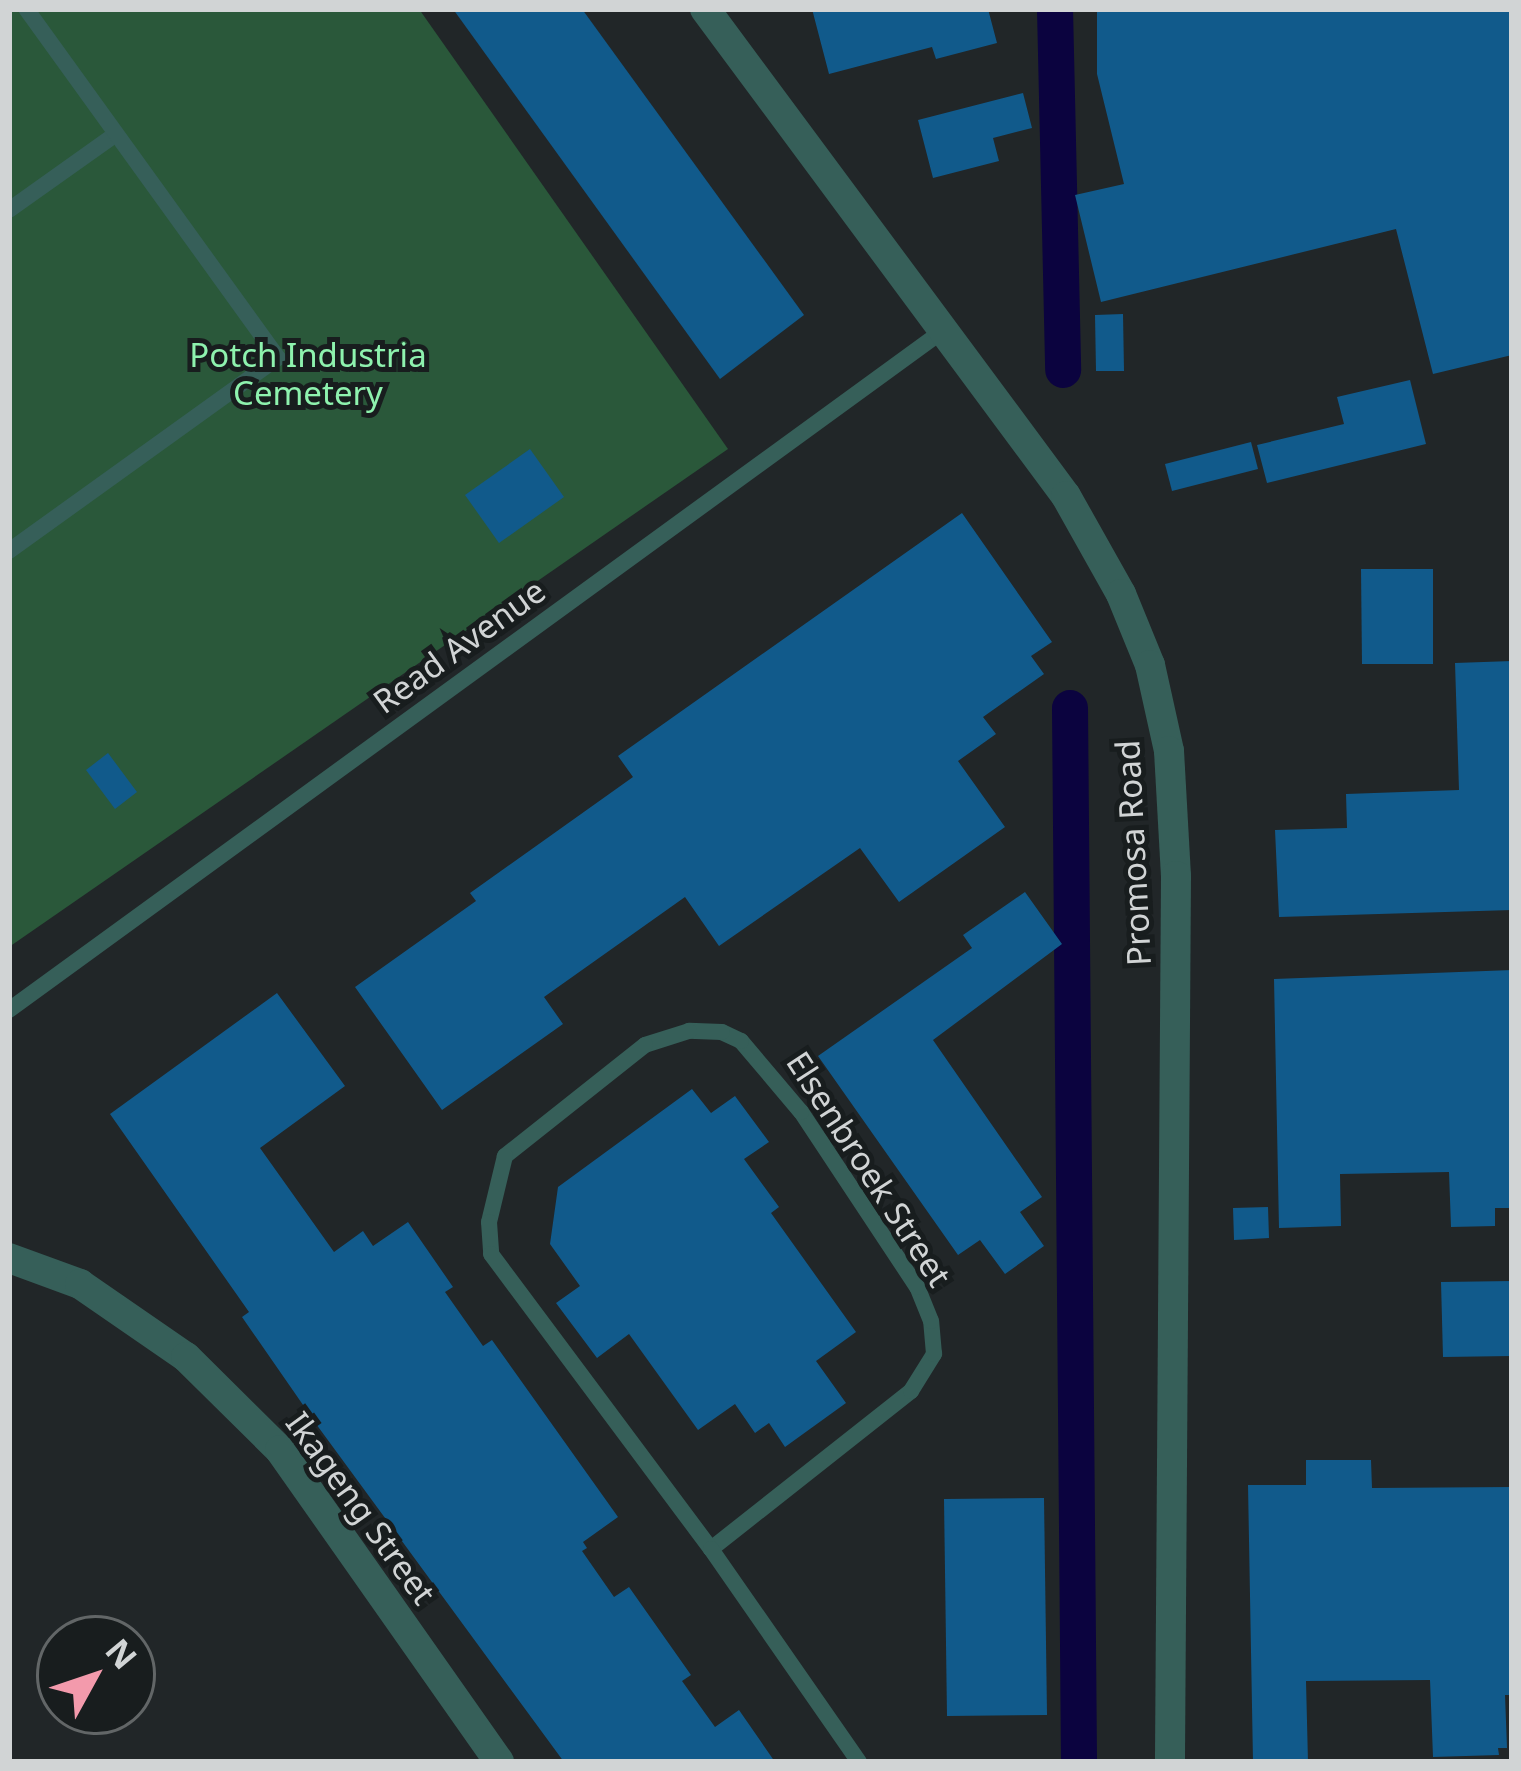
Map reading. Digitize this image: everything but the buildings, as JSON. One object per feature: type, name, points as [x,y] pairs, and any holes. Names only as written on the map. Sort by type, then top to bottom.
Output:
[{"type":"street","name":"Promosa Road","points":[[705,9],[1066,496],[1121,594],[1150,665],[1169,752],[1176,876],[1170,1762]]},
{"type":"street","name":"Ikageng Street","points":[[9,1258],[80,1284],[186,1357],[280,1450],[499,1762]]},
{"type":"lane","points":[[9,551],[278,358],[26,9]]},
{"type":"lane","points":[[9,210],[116,134]]},
{"type":"lane","name":"Read Avenue","points":[[9,1010],[944,330]]},
{"type":"lane","name":"Elsenbroek Street","points":[[711,1549],[911,1391],[934,1354],[931,1321],[917,1287],[801,1112],[741,1041],[722,1032],[689,1031],[645,1045],[523,1137],[505,1156],[489,1222],[491,1254],[711,1549],[859,1762]]},
{"type":"green space","name":"Potch Industria Cemetery","points":[[9,9],[419,9],[728,449],[9,947]]},
{"type":"waterway","points":[[1055,9],[1063,370]]},
{"type":"waterway","points":[[1070,708],[1079,1762]]}]
